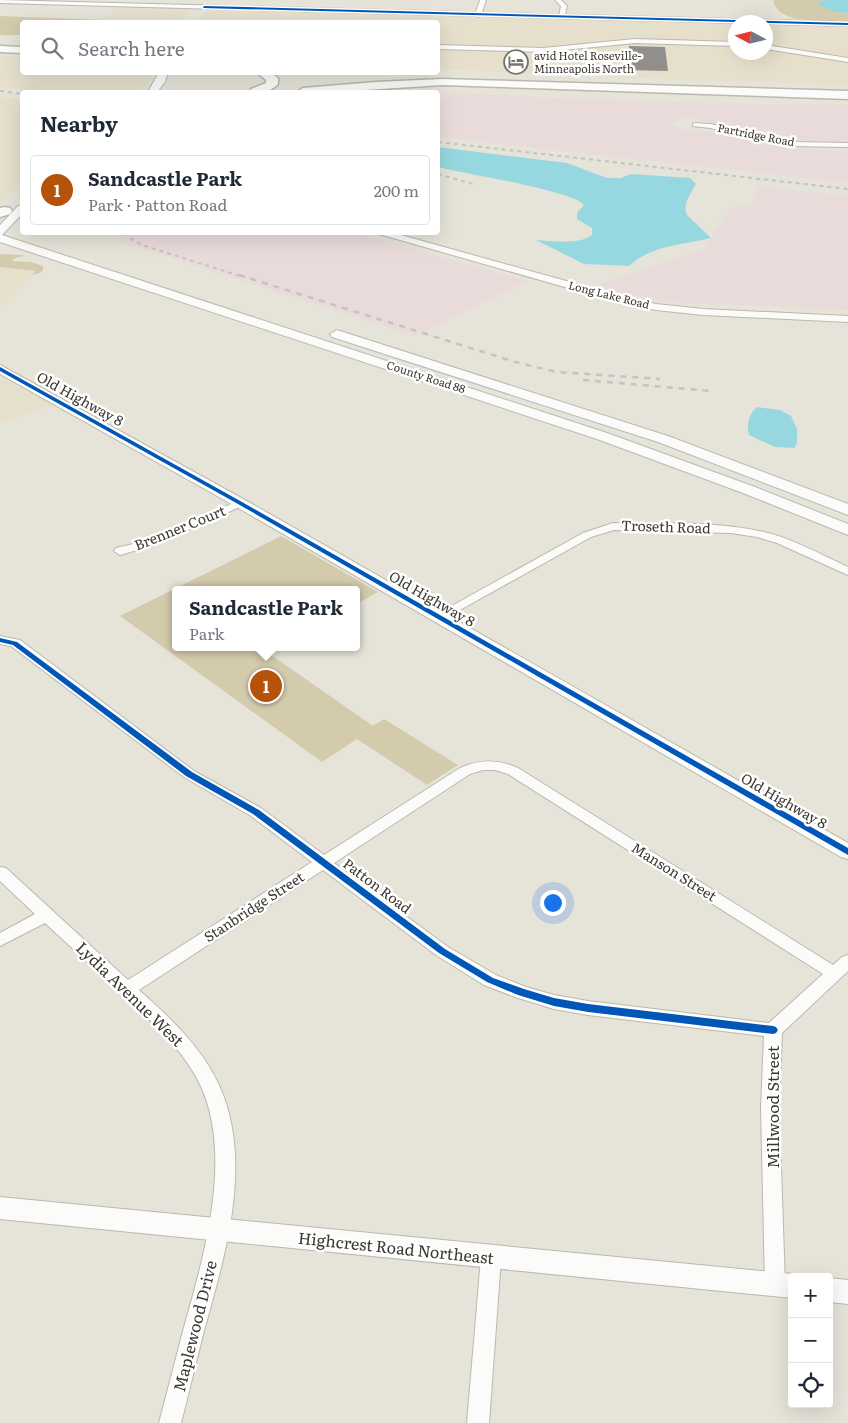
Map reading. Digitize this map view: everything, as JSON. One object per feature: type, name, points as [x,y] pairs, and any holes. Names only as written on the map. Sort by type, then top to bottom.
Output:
[{"type":"highway","points":[[0,42],[20,44]]},
{"type":"highway","points":[[0,49],[20,50]]},
{"type":"highway","points":[[440,72],[493,80]]},
{"type":"highway","points":[[440,74],[493,80]]},
{"type":"highway","points":[[261,90],[272,84],[272,78],[266,75]]},
{"type":"highway","points":[[385,75],[848,95]]},
{"type":"highway","points":[[326,90],[397,84],[493,80],[848,88]]},
{"type":"main road","points":[[154,90],[163,75]]},
{"type":"main road","points":[[20,204],[6,225],[20,230]]},
{"type":"main road","name":"County Road 88","points":[[6,225],[33,249],[602,436],[749,490],[848,530]]},
{"type":"main road","points":[[36,235],[206,291]]},
{"type":"main road","points":[[0,248],[33,249]]},
{"type":"main road","name":"County Road 88","points":[[320,328],[654,436],[848,510]]},
{"type":"street","points":[[196,16],[212,0]]},
{"type":"street","points":[[478,14],[483,0]]},
{"type":"street","points":[[558,0],[564,6],[562,17]]},
{"type":"street","points":[[0,1],[116,2],[204,7],[848,24]]},
{"type":"street","points":[[352,20],[357,11]]},
{"type":"street","points":[[673,20],[675,42]]},
{"type":"street","points":[[440,47],[532,50],[624,41],[728,44]]},
{"type":"street","points":[[773,48],[848,60]]},
{"type":"street","name":"Partridge Road","points":[[695,125],[710,126],[793,144],[848,145]]},
{"type":"street","name":"Long Lake Road","points":[[388,235],[607,296],[656,307],[703,312],[848,319]]},
{"type":"street","name":"Old Highway 8","points":[[1,366],[848,852]]},
{"type":"street","name":"Brenner Court","points":[[120,551],[150,543],[240,503]]},
{"type":"street","name":"Troseth Road","points":[[438,617],[587,536],[614,526],[644,525],[731,530],[758,534],[781,541],[848,571]]},
{"type":"street","name":"Patton Road","points":[[8,641],[189,774],[256,812],[462,965],[490,980],[554,1002],[588,1008],[773,1030]]},
{"type":"street","name":"Stanbridge Street","points":[[127,990],[465,770],[484,764],[496,765],[513,771]]},
{"type":"street","name":"Manson Street","points":[[513,771],[841,968]]},
{"type":"street","name":"Lydia Avenue West","points":[[0,872],[163,1022],[184,1044],[202,1070],[214,1094],[226,1154],[225,1185],[219,1230]]},
{"type":"street","points":[[0,940],[47,915]]},
{"type":"street","name":"Millwood Street","points":[[784,1286],[770,1108],[773,1030],[841,968]]},
{"type":"street","name":"Highcrest Road Northeast","points":[[0,1208],[784,1286]]},
{"type":"street","name":"Maplewood Drive","points":[[170,1423],[219,1230]]},
{"type":"street","points":[[478,1423],[491,1258]]},
{"type":"street","points":[[833,1290],[848,1292]]},
{"type":"shaded area","points":[[773,0],[825,0],[821,1],[834,12],[848,13],[848,21],[816,21],[793,18],[777,8]]},
{"type":"shaded area","points":[[119,6],[186,9],[191,11],[182,20],[103,20]]},
{"type":"shaded area","points":[[208,9],[728,22],[728,60],[773,60],[773,23],[848,25],[848,85],[440,69],[440,20],[198,20]]},
{"type":"shaded area","points":[[0,16],[105,20],[20,20],[20,35],[0,35]]},
{"type":"shaded area","points":[[0,56],[20,58],[20,75],[152,75],[142,90],[31,90],[0,87]]},
{"type":"shaded area","points":[[440,92],[769,105],[848,105],[848,142],[790,140],[684,117],[671,123],[683,130],[716,132],[784,148],[848,151],[848,183],[440,137]]},
{"type":"shaded area","points":[[0,97],[20,99],[20,184],[2,203],[0,202]]},
{"type":"shaded area","points":[[760,186],[848,196],[848,310],[662,302],[594,286],[704,248],[731,207],[751,204]]},
{"type":"shaded area","points":[[118,235],[362,235],[528,281],[415,336],[121,242]]},
{"type":"shaded area","points":[[0,254],[23,255],[12,261],[31,262],[43,266],[43,270],[32,275],[36,271],[0,267]]},
{"type":"shaded area","points":[[0,267],[36,271],[0,308]]},
{"type":"shaded area","points":[[0,378],[53,405],[0,424]]},
{"type":"shaded area","points":[[281,536],[378,592],[360,602],[360,586],[180,586]]},
{"type":"shaded area","points":[[172,590],[172,651],[269,651],[267,652],[373,726],[384,719],[458,765],[427,785],[357,739],[322,762],[120,616]]},
{"type":"water","points":[[825,0],[848,0],[848,13],[834,12],[816,3]]},
{"type":"water","points":[[440,147],[567,163],[607,178],[621,178],[631,174],[690,178],[696,184],[686,203],[687,215],[711,238],[657,250],[638,259],[629,266],[584,264],[536,240],[573,241],[592,235],[592,228],[577,219],[577,213],[584,205],[575,199],[539,188],[440,167]]},
{"type":"water","points":[[757,407],[780,410],[791,416],[797,429],[797,443],[794,448],[775,447],[749,435],[749,419]]},
{"type":"building","points":[[629,46],[665,47],[668,71],[628,70],[627,51],[629,51]]},
{"type":"building","name":"avid Hotel Roseville- Minneapolis North","points":[[510,54],[525,55],[522,68],[508,68]]},
{"type":"railway","points":[[0,91],[20,94]]},
{"type":"railway","points":[[440,142],[848,189]]},
{"type":"railway","points":[[440,175],[473,184]]},
{"type":"railway","points":[[128,235],[131,239],[145,246],[243,277]]},
{"type":"railway","points":[[239,275],[515,362],[557,372],[660,379]]},
{"type":"railway","points":[[583,380],[712,391]]},
{"type":"cycle path","points":[[204,7],[848,24]]},
{"type":"cycle path","points":[[0,369],[240,503],[848,852]]},
{"type":"cycle path","points":[[0,640],[15,643],[189,774],[256,812],[442,951],[490,980],[554,1002],[588,1008],[773,1030]]},
{"type":"place","name":"avid Hotel Roseville- Minneapolis North","points":[[516,62]]},
{"type":"place","name":"Sandcastle Park","points":[[266,686]]}]
